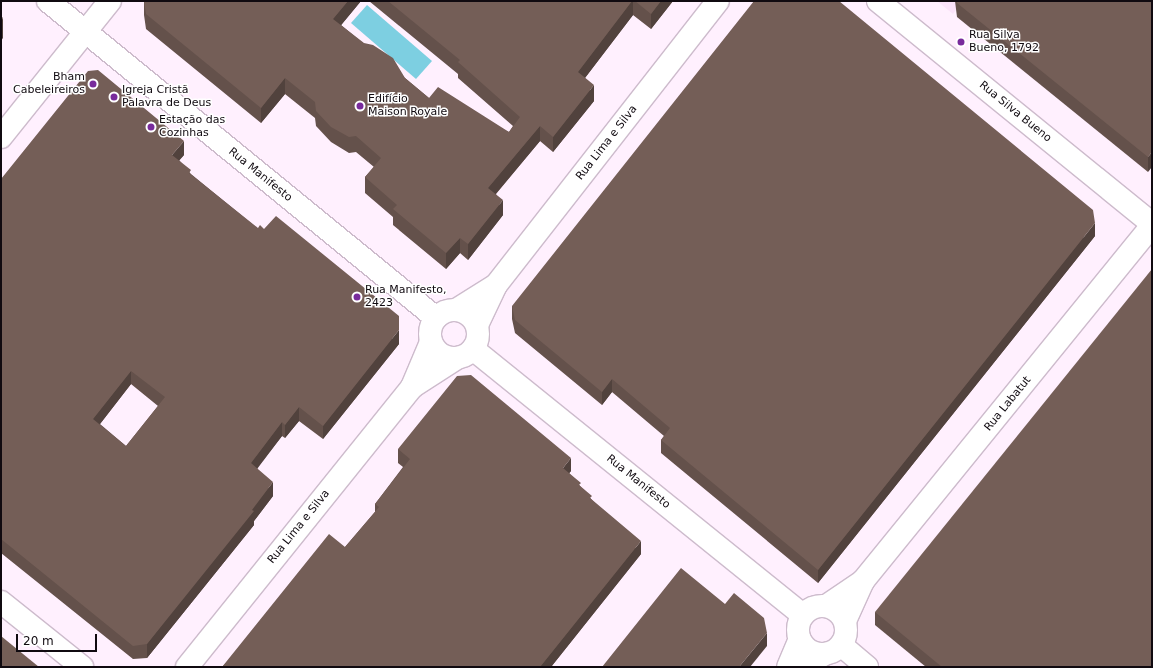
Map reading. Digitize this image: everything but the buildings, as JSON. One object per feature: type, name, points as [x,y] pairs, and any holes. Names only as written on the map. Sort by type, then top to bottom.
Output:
[{"type":"street","name":"Rua Manifesto","points":[[48,1],[436,318]]},
{"type":"street","points":[[1,137],[110,1]]},
{"type":"street","name":"Rua Lima e Silva","points":[[477,325],[496,285],[718,1]]},
{"type":"street","name":"Rua Silva Bueno","points":[[878,1],[1152,225]]},
{"type":"street","name":"Rua Labatut","points":[[845,621],[863,582],[1152,225]]},
{"type":"street","name":"Rua Lima e Silva","points":[[456,310],[496,285]]},
{"type":"street","points":[[448,310],[456,310],[468,314],[477,325],[477,341],[465,353],[442,354],[435,350],[430,330],[436,318],[448,310]]},
{"type":"street","name":"Rua Lima e Silva","points":[[187,667],[412,387],[432,342]]},
{"type":"street","name":"Rua Manifesto","points":[[465,353],[803,615]]},
{"type":"street","name":"Rua Lima e Silva","points":[[412,387],[465,353]]},
{"type":"street","name":"Rua Labatut","points":[[826,606],[863,582]]},
{"type":"street","points":[[1,602],[82,667]]},
{"type":"street","points":[[804,667],[833,650],[846,634],[845,621],[837,611],[826,606],[818,606],[803,615],[798,626],[800,639],[810,651],[817,654],[833,650],[867,667]]},
{"type":"street","points":[[788,667],[800,639]]},
{"type":"shaded area","points":[[937,1],[963,1],[953,14]]},
{"type":"water","points":[[367,5],[432,61],[416,79],[351,23]]},
{"type":"place","name":"Rua Silva Bueno, 1792","points":[[961,42]]},
{"type":"place","name":"Bham Cabeleireiros","points":[[93,84]]},
{"type":"place","name":"Igreja Cristã Palavra de Deus","points":[[114,97]]},
{"type":"place","name":"Edifício Maison Royale","points":[[360,106]]},
{"type":"place","name":"Estação das Cozinhas","points":[[151,127]]},
{"type":"place","name":"Rua Manifesto, 2423","points":[[357,297]]}]
